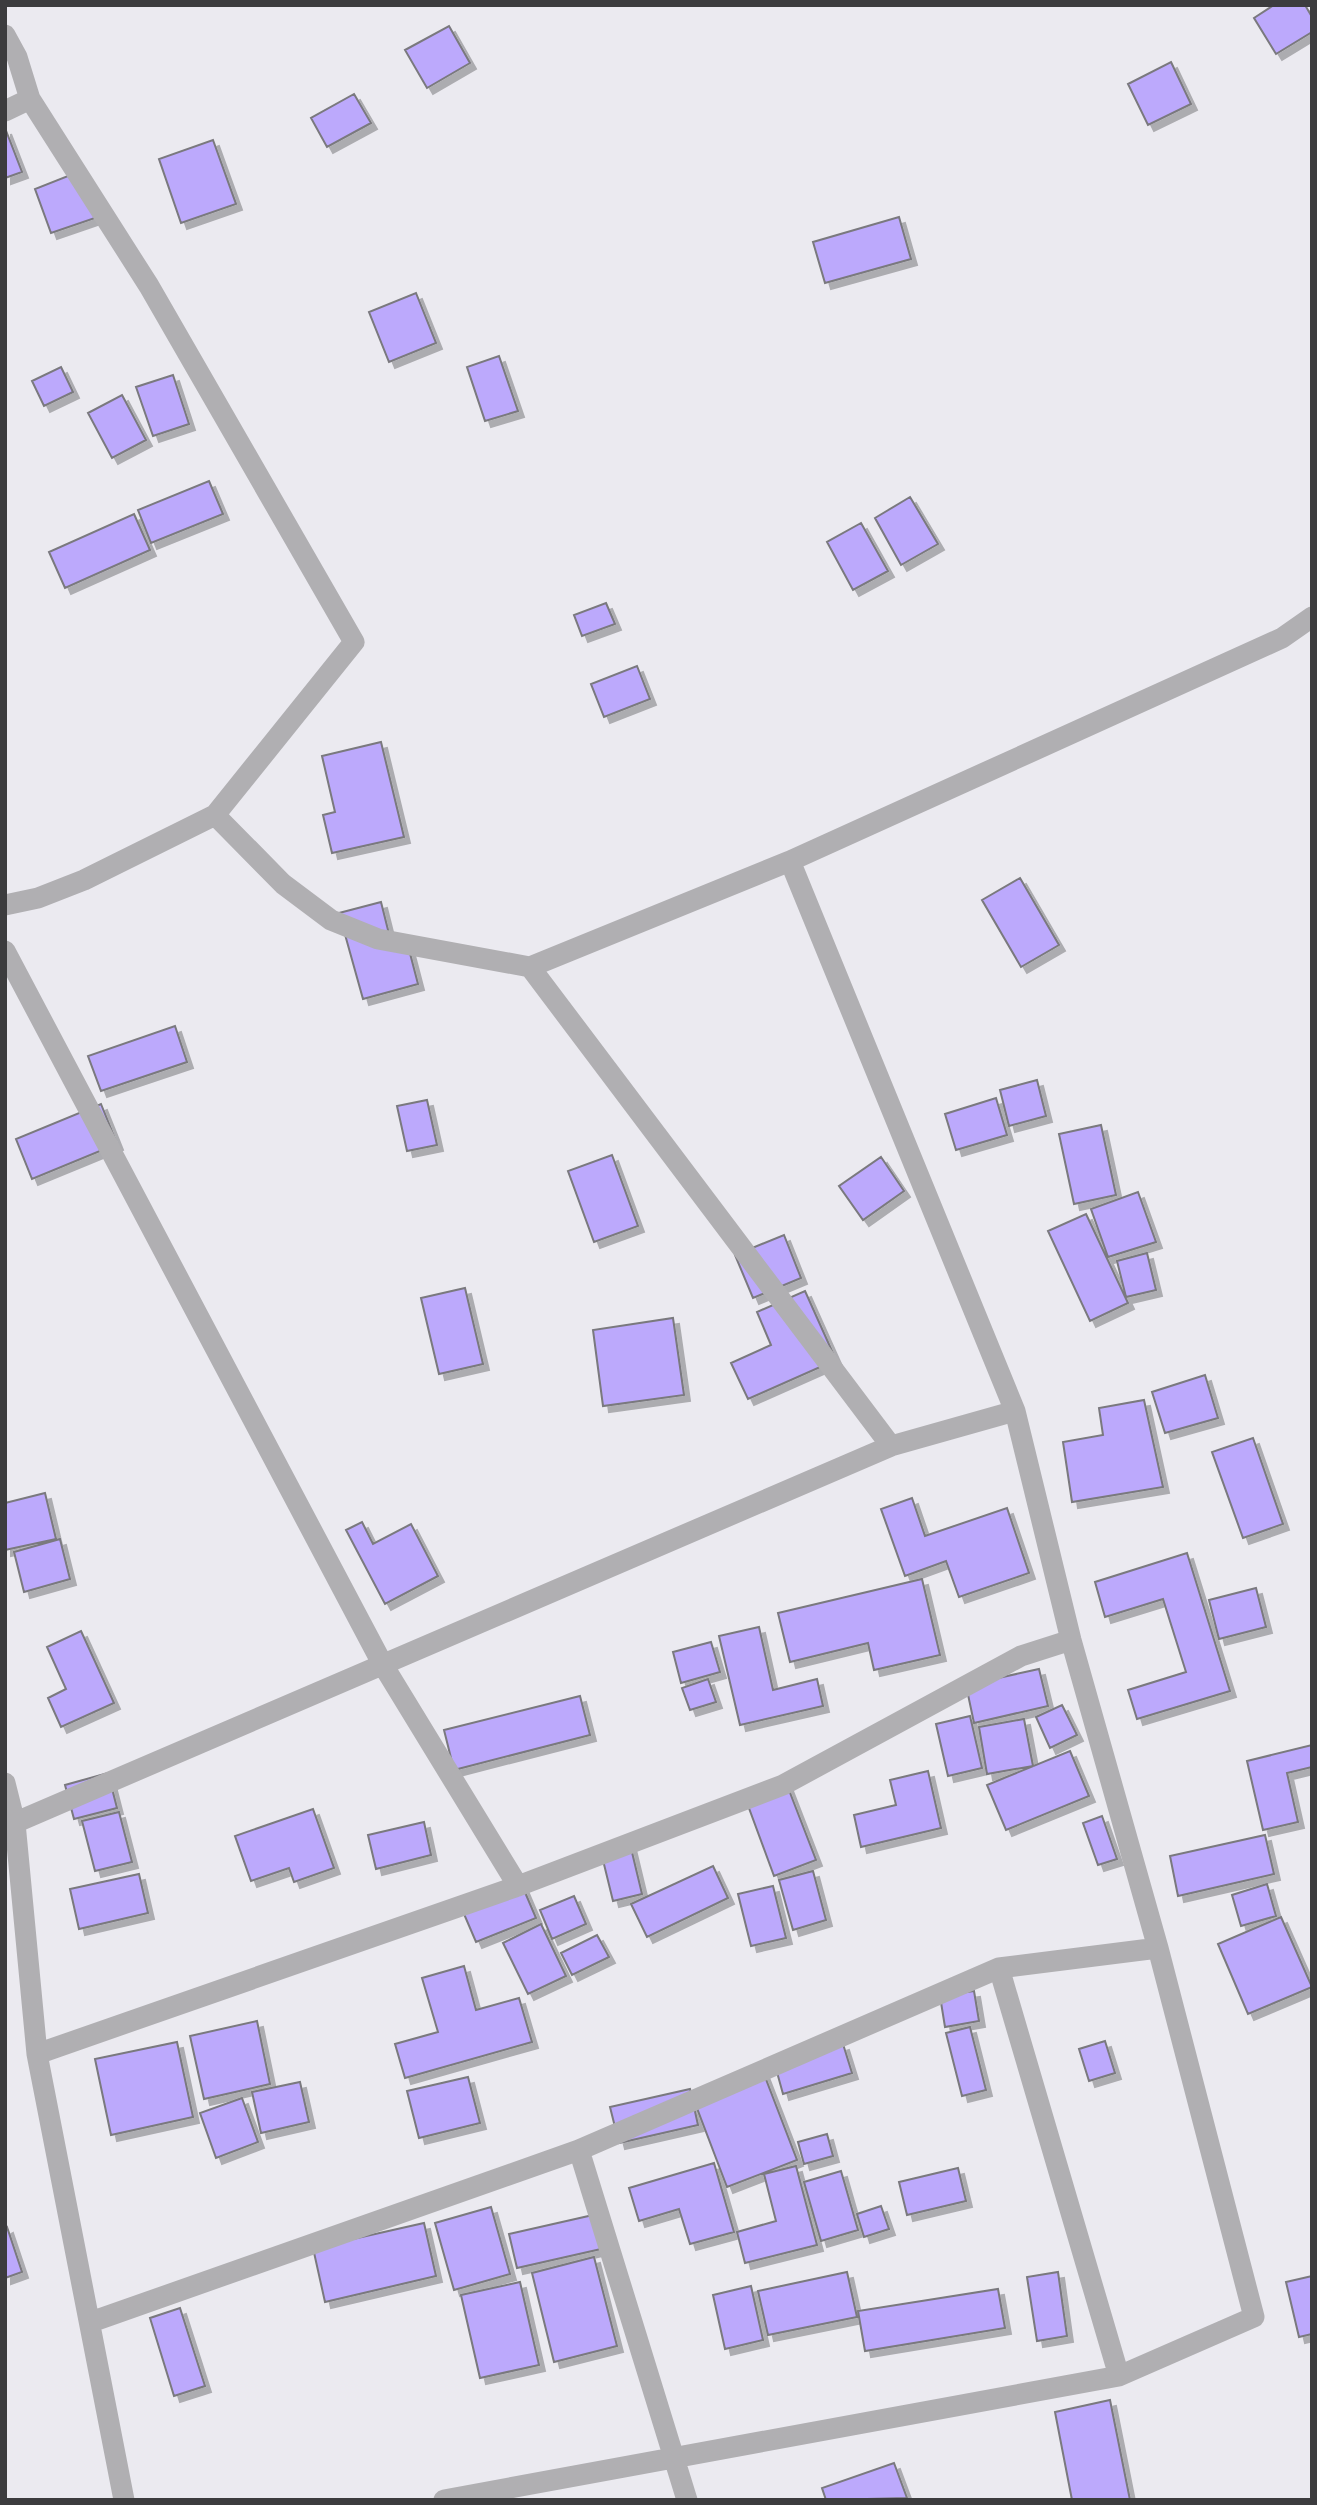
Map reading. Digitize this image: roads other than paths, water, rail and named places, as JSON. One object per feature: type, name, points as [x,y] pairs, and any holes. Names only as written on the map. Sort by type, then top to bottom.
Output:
[{"type":"street","points":[[5,35],[17,57],[30,99],[149,286],[354,642],[215,815],[84,880],[38,898],[5,905]]},
{"type":"street","points":[[5,111],[30,99]]},
{"type":"street","points":[[215,815],[284,884],[331,920],[378,939],[530,967],[790,861],[1282,638],[1312,617]]},
{"type":"street","points":[[444,2500],[1119,2376],[1254,2317],[1157,1948],[1071,1640],[1015,1411],[790,861]]},
{"type":"street","points":[[5,951],[383,1664],[518,1886]]},
{"type":"street","points":[[530,967],[891,1446]]},
{"type":"street","points":[[10,1825],[891,1446],[1015,1411]]},
{"type":"street","points":[[37,2054],[518,1886],[783,1785],[1021,1657],[1071,1640]]},
{"type":"street","points":[[5,1783],[37,2054],[124,2500]]},
{"type":"street","points":[[91,2322],[579,2150],[999,1968],[1157,1948]]},
{"type":"street","points":[[999,1968],[1119,2376]]},
{"type":"street","points":[[579,2150],[687,2500]]}]
